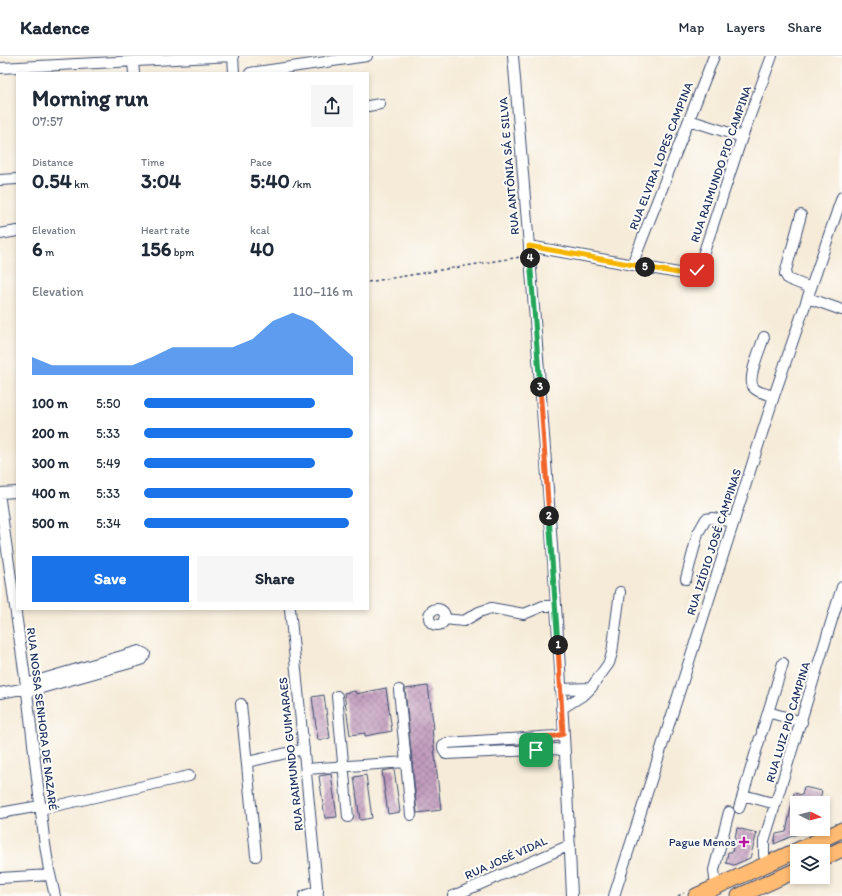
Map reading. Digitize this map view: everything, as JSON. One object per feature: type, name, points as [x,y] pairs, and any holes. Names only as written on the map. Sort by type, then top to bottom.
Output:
[{"type":"highway","points":[[696,896],[842,830]]},
{"type":"highway","points":[[830,855],[842,849]]},
{"type":"highway","points":[[739,896],[790,873]]},
{"type":"street","points":[[0,68],[41,69],[86,60],[133,62],[160,58],[233,56],[234,72]]},
{"type":"street","points":[[257,72],[367,56]]},
{"type":"street","name":"RUA ANTÔNIA SÁ E SILVA","points":[[513,56],[530,251],[556,606],[572,896]]},
{"type":"street","name":"RUA ELVIRA LOPES CAMPINA","points":[[632,265],[714,56]]},
{"type":"street","name":"RUA RAIMUNDO PIO CAMPINA","points":[[632,265],[689,275],[694,274],[699,267],[742,137],[772,56]]},
{"type":"street","points":[[133,62],[134,72]]},
{"type":"street","points":[[369,106],[380,104]]},
{"type":"street","points":[[689,120],[742,137]]},
{"type":"street","points":[[0,180],[16,179]]},
{"type":"street","name":"RUA IZÍDIO JOSÉ CAMPINAS","points":[[614,896],[774,396],[842,197]]},
{"type":"street","points":[[801,214],[785,274],[788,279],[810,293],[842,310]]},
{"type":"street","points":[[0,234],[16,231]]},
{"type":"street","points":[[530,251],[632,265]]},
{"type":"street","points":[[764,337],[752,374],[752,384],[756,390],[774,396]]},
{"type":"street","points":[[0,493],[16,492]]},
{"type":"street","name":"RUA NOSSA SENHORA DE NAZARÉ","points":[[0,500],[1,517],[15,590]]},
{"type":"street","points":[[686,579],[698,533],[706,519],[712,518],[734,522]]},
{"type":"street","name":"RUA LUIZ PIO CAMPINA","points":[[767,864],[764,855],[764,841],[802,722],[842,587]]},
{"type":"street","points":[[561,709],[585,694],[609,663],[612,653],[620,592]]},
{"type":"street","points":[[444,619],[464,621],[479,612],[491,608],[524,614],[543,606],[556,606]]},
{"type":"street","name":"RUA NOSSA SENHORA DE NAZARÉ","points":[[17,610],[51,896]]},
{"type":"street","name":"RUA RAIMUNDO GUIMARAES","points":[[290,610],[318,893]]},
{"type":"street","points":[[0,693],[27,688],[128,659]]},
{"type":"street","points":[[739,808],[783,663]]},
{"type":"street","points":[[560,689],[590,688]]},
{"type":"street","points":[[399,690],[411,815]]},
{"type":"street","points":[[337,696],[348,817]]},
{"type":"street","points":[[241,704],[256,856]]},
{"type":"street","points":[[768,712],[802,722]]},
{"type":"street","points":[[563,734],[556,736],[447,743],[443,745],[443,748],[446,754],[556,749],[564,751]]},
{"type":"street","points":[[535,737],[536,750]]},
{"type":"street","points":[[489,740],[489,752]]},
{"type":"street","points":[[247,762],[304,749]]},
{"type":"street","points":[[306,769],[406,762]]},
{"type":"street","points":[[0,813],[40,808],[189,776]]},
{"type":"street","points":[[743,795],[776,804]]},
{"type":"street","points":[[716,886],[714,870],[728,812]]},
{"type":"street","name":"RUA JOSÉ VIDAL","points":[[453,896],[570,845]]},
{"type":"street","points":[[0,878],[49,874]]},
{"type":"street","name":"RUA NOSSA SENHORA DE NAZARÉ","points":[[49,874],[55,896]]},
{"type":"street","points":[[304,896],[318,893]]},
{"type":"path","points":[[369,282],[530,251]]},
{"type":"building","points":[[428,686],[434,729],[432,729],[441,810],[417,813],[405,689]]},
{"type":"building","points":[[386,688],[392,731],[365,736],[365,733],[350,735],[344,693],[355,691],[356,694]]},
{"type":"building","points":[[324,695],[330,738],[318,740],[312,697]]},
{"type":"building","points":[[394,769],[400,812],[388,814],[382,771]]},
{"type":"building","points":[[331,774],[337,817],[325,818],[319,776]]},
{"type":"building","points":[[366,775],[372,818],[360,820],[354,777]]},
{"type":"building","points":[[804,787],[822,791],[821,796],[793,796],[794,793],[802,795]]},
{"type":"building","points":[[790,812],[790,836],[792,836],[774,844],[776,834],[786,832]]},
{"type":"building","name":"Pague Menos","points":[[737,828],[757,833],[750,858],[734,865],[726,863],[728,852],[732,852]]},
{"type":"place","name":"Pague Menos","points":[[744,842]]},
{"type":"route","points":[[536,750],[535,737],[556,736],[563,734],[556,606],[529,246],[689,275],[694,274],[697,270]]}]
